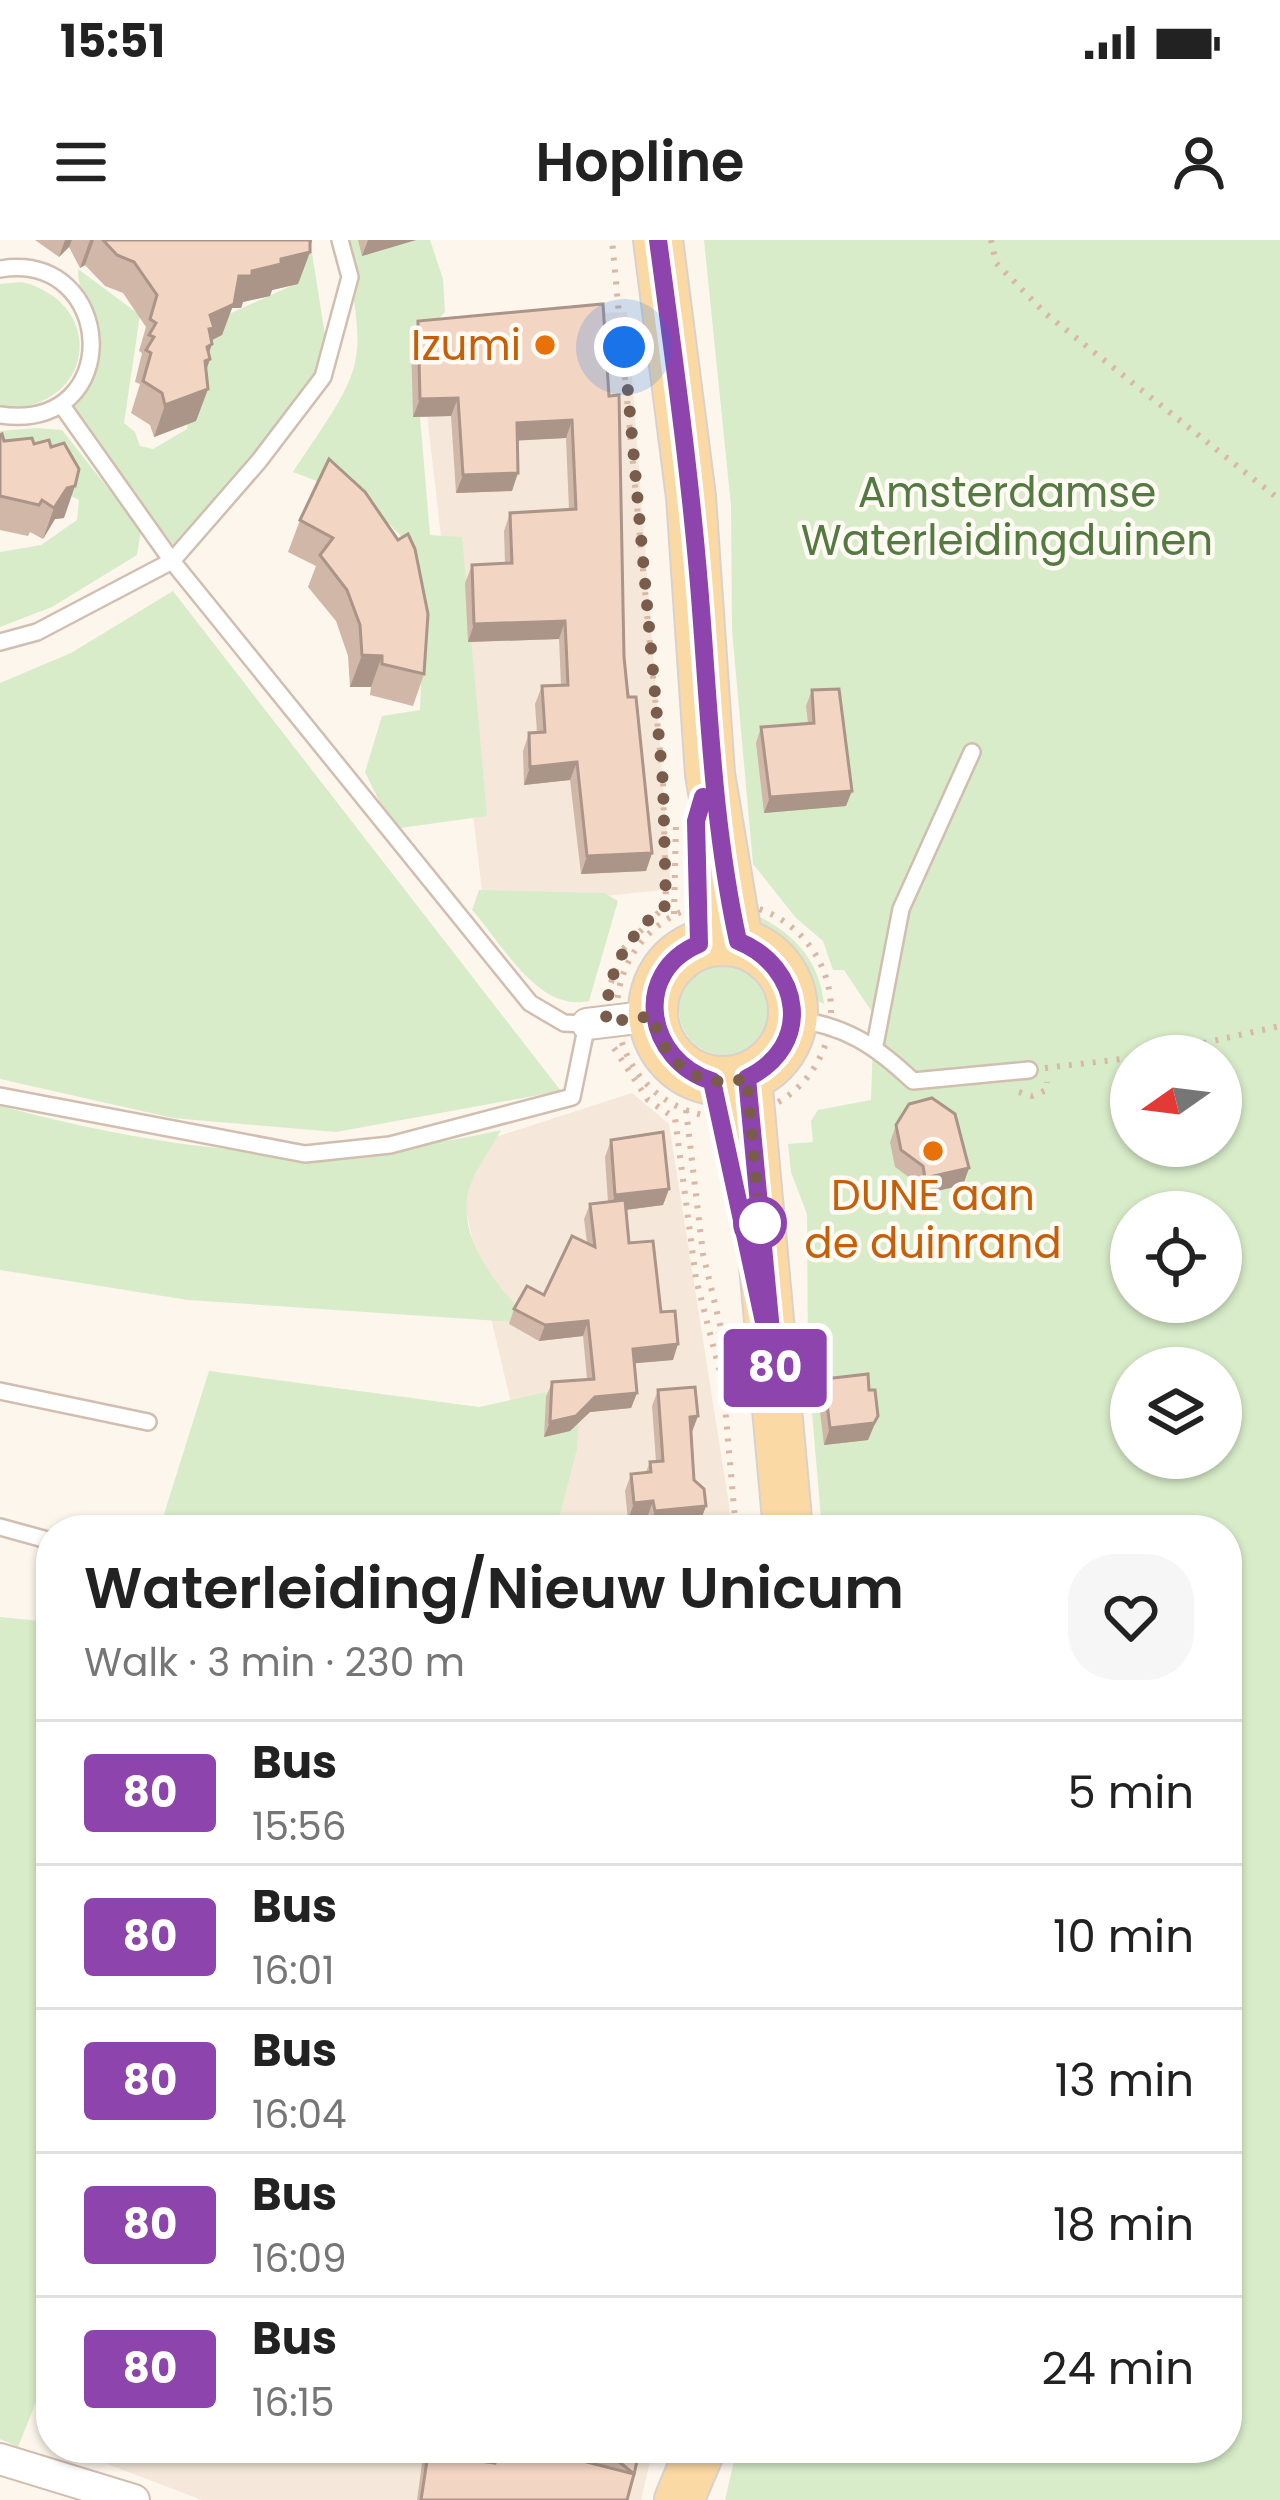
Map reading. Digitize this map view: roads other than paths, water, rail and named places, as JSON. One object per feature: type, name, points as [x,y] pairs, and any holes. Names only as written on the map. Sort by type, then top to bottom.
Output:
[{"type":"main road","points":[[658,240],[693,518],[718,943]]},
{"type":"main road","points":[[718,943],[668,968],[656,990],[616,1020],[715,1089],[775,1373],[787,1515]]},
{"type":"main road","points":[[715,1089],[780,1054],[794,1019],[792,995],[780,970],[718,943]]},
{"type":"main road","points":[[679,2500],[695,2463]]},
{"type":"main road","points":[[703,2500],[710,2463]]},
{"type":"street","points":[[0,2459],[134,2500]]},
{"type":"lane","points":[[0,642],[38,632],[172,561],[323,377],[350,277],[340,240]]},
{"type":"lane","points":[[0,269],[44,272],[63,281],[81,302],[90,326],[91,356],[83,382],[63,407],[22,418],[0,415]]},
{"type":"lane","points":[[63,407],[172,561],[530,1003],[564,1023],[616,1020]]},
{"type":"lane","points":[[875,1045],[901,909],[972,752]]},
{"type":"lane","points":[[794,1019],[830,1023],[875,1045],[913,1081],[1029,1070]]},
{"type":"lane","points":[[0,1096],[305,1154],[390,1145],[572,1097],[616,1020]]},
{"type":"lane","points":[[0,1390],[148,1422]]},
{"type":"lane","points":[[0,1528],[36,1536]]},
{"type":"place","name":"Izumi","points":[[545,345]]},
{"type":"place","name":"DUNE aan de duinrand","points":[[933,1151]]},
{"type":"park label","name":"Amsterdamse Waterleidingduinen","points":[[1007,516]]}]
